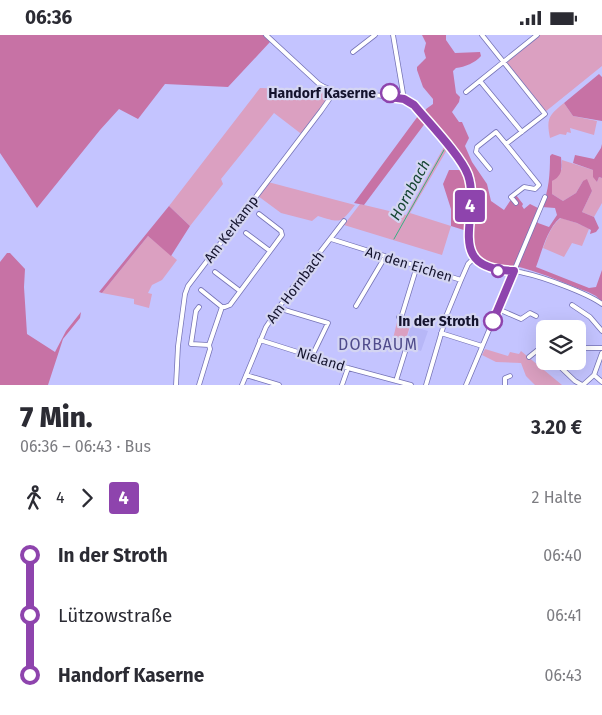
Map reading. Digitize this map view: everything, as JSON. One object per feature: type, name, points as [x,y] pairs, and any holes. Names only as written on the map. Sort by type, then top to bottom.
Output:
[{"type":"street","points":[[266,35],[319,84],[335,91],[404,99],[414,105],[459,160],[468,175],[471,189],[469,241],[475,257],[483,265],[491,269],[525,273],[584,294],[602,304]]},
{"type":"street","points":[[353,52],[369,37],[375,35]]},
{"type":"street","points":[[393,35],[404,99]]},
{"type":"street","points":[[482,35],[545,114],[506,144]]},
{"type":"street","points":[[466,92],[537,35]]},
{"type":"street","points":[[480,81],[522,132]]},
{"type":"street","name":"Am Kerkamp","points":[[176,385],[178,346],[185,294],[188,286],[330,101],[335,91]]},
{"type":"street","points":[[490,169],[476,153],[477,147],[496,132],[539,185],[535,189],[524,187],[511,197],[516,203]]},
{"type":"street","points":[[466,385],[545,197]]},
{"type":"street","points":[[201,290],[222,307],[230,305],[282,233],[259,214]]},
{"type":"street","name":"Am Hornbach","points":[[242,385],[266,327],[278,308],[344,221]]},
{"type":"street","points":[[246,233],[270,251]]},
{"type":"street","name":"An den Eichen","points":[[331,239],[461,280],[468,263],[475,257]]},
{"type":"street","points":[[356,307],[385,257]]},
{"type":"street","points":[[399,317],[401,318],[417,266]]},
{"type":"street","points":[[215,272],[240,291]]},
{"type":"street","points":[[426,385],[441,333],[461,280]]},
{"type":"street","points":[[572,305],[590,317],[602,331]]},
{"type":"street","points":[[199,307],[196,311],[191,344],[209,345]]},
{"type":"street","points":[[199,385],[210,349],[209,345],[222,307]]},
{"type":"street","points":[[278,308],[328,323],[312,356]]},
{"type":"street","points":[[498,309],[521,319],[530,313],[536,316]]},
{"type":"street","points":[[441,333],[482,346]]},
{"type":"street","points":[[374,339],[406,349],[396,381]]},
{"type":"street","name":"Nieland","points":[[260,340],[348,368],[411,385]]},
{"type":"street","points":[[586,348],[602,348]]},
{"type":"street","points":[[529,357],[536,351]]},
{"type":"street","points":[[563,370],[582,385],[594,375],[602,353]]},
{"type":"street","points":[[342,385],[348,368]]},
{"type":"street","points":[[246,375],[278,385]]},
{"type":"street","points":[[506,385],[506,376],[510,375]]},
{"type":"street","points":[[594,375],[602,382]]},
{"type":"shaded area","points":[[0,35],[263,35],[270,42],[228,87],[165,84],[138,119],[119,109],[37,208],[0,153]]},
{"type":"shaded area","points":[[422,35],[446,35],[446,40],[455,53],[480,52],[481,56],[476,61],[456,68],[453,71],[456,93],[460,97],[452,112],[459,122],[462,122],[469,138],[465,146],[472,162],[487,184],[491,201],[504,210],[516,195],[523,204],[524,209],[530,204],[538,208],[534,218],[538,223],[549,227],[557,215],[555,208],[542,207],[549,182],[550,156],[552,154],[561,157],[561,171],[558,177],[552,181],[552,194],[563,201],[576,193],[583,181],[587,179],[592,191],[582,212],[594,217],[599,228],[596,232],[590,234],[591,230],[560,218],[548,234],[536,267],[589,288],[596,287],[602,270],[602,302],[588,292],[547,276],[518,267],[495,265],[479,255],[473,238],[475,189],[473,180],[462,160],[424,114],[426,109],[433,104],[433,99],[423,87],[417,70],[417,67],[426,58],[424,51],[426,43]]},
{"type":"shaded area","points":[[540,35],[602,35],[602,66],[545,112],[506,63]]},
{"type":"shaded area","points":[[599,74],[602,77],[602,121],[573,116],[564,103]]},
{"type":"shaded area","points":[[260,88],[333,93],[304,136],[274,113],[221,179],[223,184],[190,226],[169,206]]},
{"type":"shaded area","points":[[564,103],[573,116],[597,121],[594,135],[570,128],[571,133],[567,132],[566,135],[560,134],[550,138],[548,126],[550,117]]},
{"type":"shaded area","points":[[418,116],[426,122],[364,205],[354,203]]},
{"type":"shaded area","points":[[602,144],[602,178],[599,177],[597,182],[593,177],[593,170],[573,163],[575,155],[594,159]]},
{"type":"shaded area","points":[[445,145],[448,148],[410,213],[451,226],[442,255],[344,225],[360,204],[406,215]]},
{"type":"shaded area","points":[[562,160],[593,170],[597,182],[599,177],[602,178],[602,203],[594,217],[582,212],[592,191],[583,181],[576,193],[563,201],[552,194],[552,181],[562,169]]},
{"type":"shaded area","points":[[449,170],[463,170],[466,178],[469,200],[467,231],[451,226],[451,209],[443,184]]},
{"type":"shaded area","points":[[268,182],[355,205],[343,219],[336,221],[318,216],[312,221],[281,213],[258,196]]},
{"type":"shaded area","points":[[169,206],[190,226],[171,256],[148,236],[102,293],[99,292]]},
{"type":"shaded area","points":[[561,218],[589,229],[582,246],[572,243],[564,257],[543,248],[552,228]]},
{"type":"shaded area","points":[[148,236],[177,260],[162,280],[152,285],[148,293],[152,294],[149,308],[134,304],[134,299],[102,293]]},
{"type":"shaded area","points":[[7,253],[10,253],[25,269],[24,287],[27,334],[55,352],[66,331],[81,312],[80,318],[63,339],[48,385],[0,385],[0,262]]},
{"type":"shaded area","points":[[397,322],[410,326],[404,346],[392,343]]},
{"type":"shaded area","points":[[411,326],[428,331],[421,351],[405,346]]},
{"type":"shaded area","points":[[485,349],[508,356],[510,352],[519,354],[521,351],[536,363],[536,370],[544,370],[562,385],[535,385],[526,376],[521,363],[496,362],[482,355]]},
{"type":"waterway","name":"Hornbach","points":[[394,239],[444,150]]},
{"type":"bus line","name":"4","points":[[390,93],[390,97],[408,100],[414,105],[466,170],[471,189],[469,241],[475,257],[483,265],[491,269],[514,271],[493,321]]},
{"type":"place","name":"Handorf Kaserne","points":[[390,93]]},
{"type":"place","name":"In der Stroth","points":[[493,321]]},
{"type":"district","name":"DORBAUM","points":[[378,344]]}]
